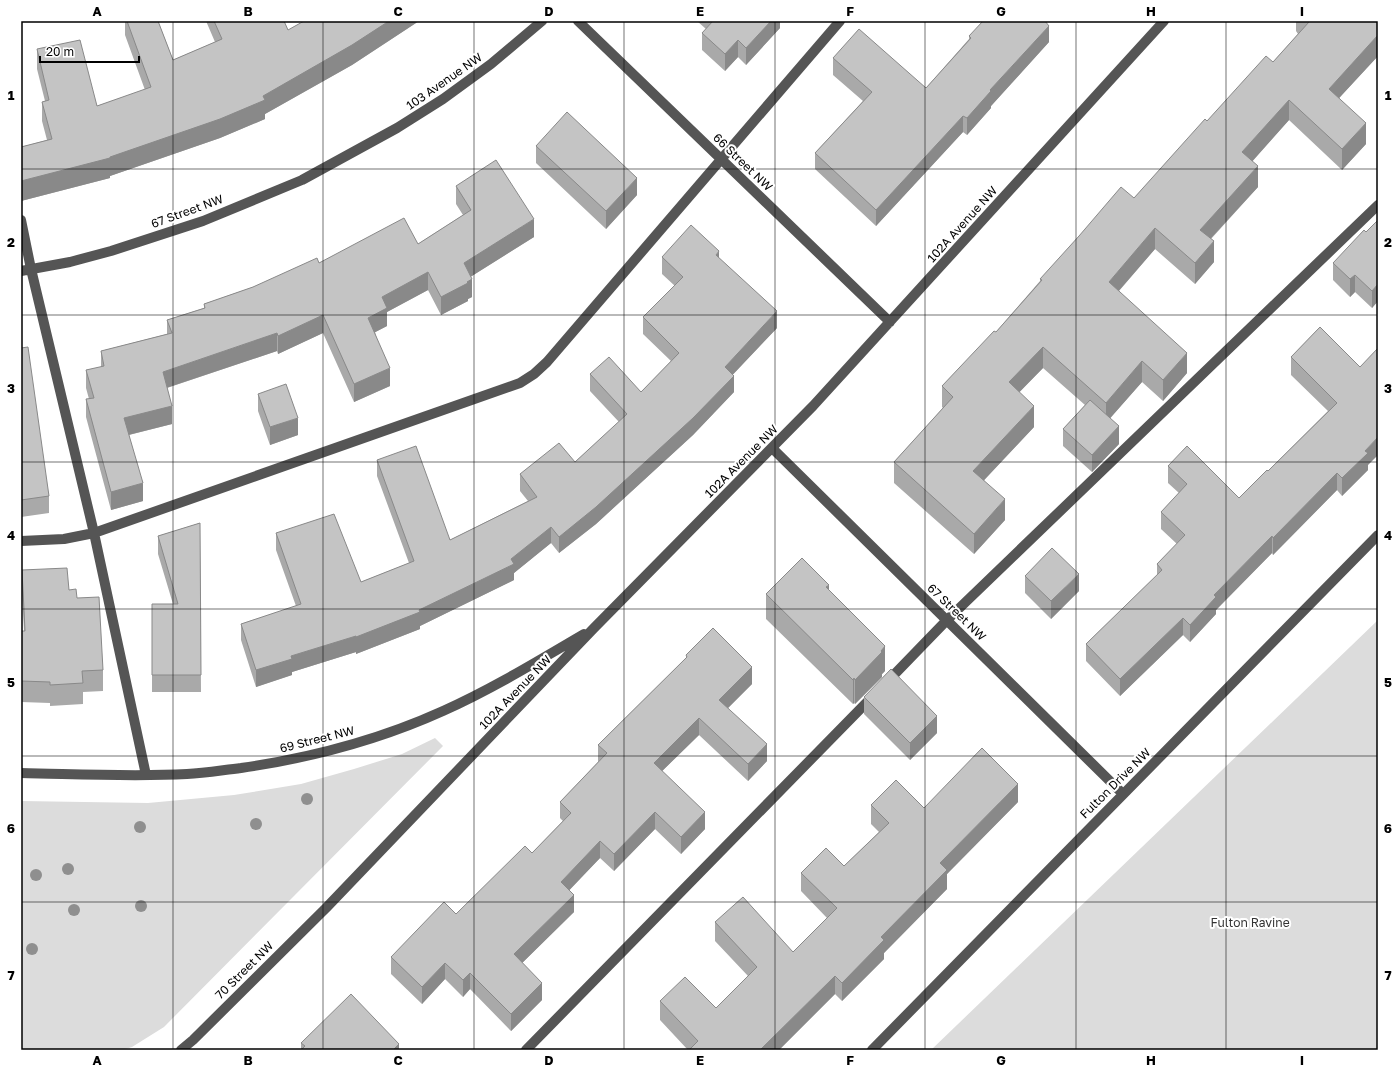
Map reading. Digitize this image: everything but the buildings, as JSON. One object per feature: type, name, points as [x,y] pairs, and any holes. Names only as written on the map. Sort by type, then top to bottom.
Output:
[{"type":"street","name":"103 Avenue NW","points":[[353,153],[397,128],[443,99],[491,64],[542,21]]},
{"type":"street","name":"66 Street NW","points":[[578,21],[890,322]]},
{"type":"street","points":[[21,541],[64,539],[94,533],[520,383],[534,374],[547,362],[840,21]]},
{"type":"street","name":"102A Avenue NW","points":[[326,908],[594,628],[813,406],[1164,21]]},
{"type":"street","name":"67 Street NW","points":[[21,271],[70,262],[111,251],[203,220],[302,180],[353,153]]},
{"type":"street","points":[[526,1050],[947,620],[1378,205]]},
{"type":"street","points":[[21,220],[94,533],[146,775]]},
{"type":"street","name":"67 Street NW","points":[[772,448],[1123,794]]},
{"type":"street","name":"Fulton Drive NW","points":[[872,1050],[1378,536]]},
{"type":"street","name":"69 Street NW","points":[[21,773],[146,775],[188,774],[277,762],[330,750],[388,733],[443,711],[490,688],[594,628]]},
{"type":"street","name":"70 Street NW","points":[[180,1050],[193,1040],[326,908]]},
{"type":"green space","name":"Fulton Ravine","points":[[1378,620],[1378,1050],[931,1050]]},
{"type":"green space","points":[[435,738],[443,746],[164,1027],[132,1047],[122,1050],[21,1050],[21,801],[148,803],[234,795],[301,784],[354,769],[402,754]]}]
